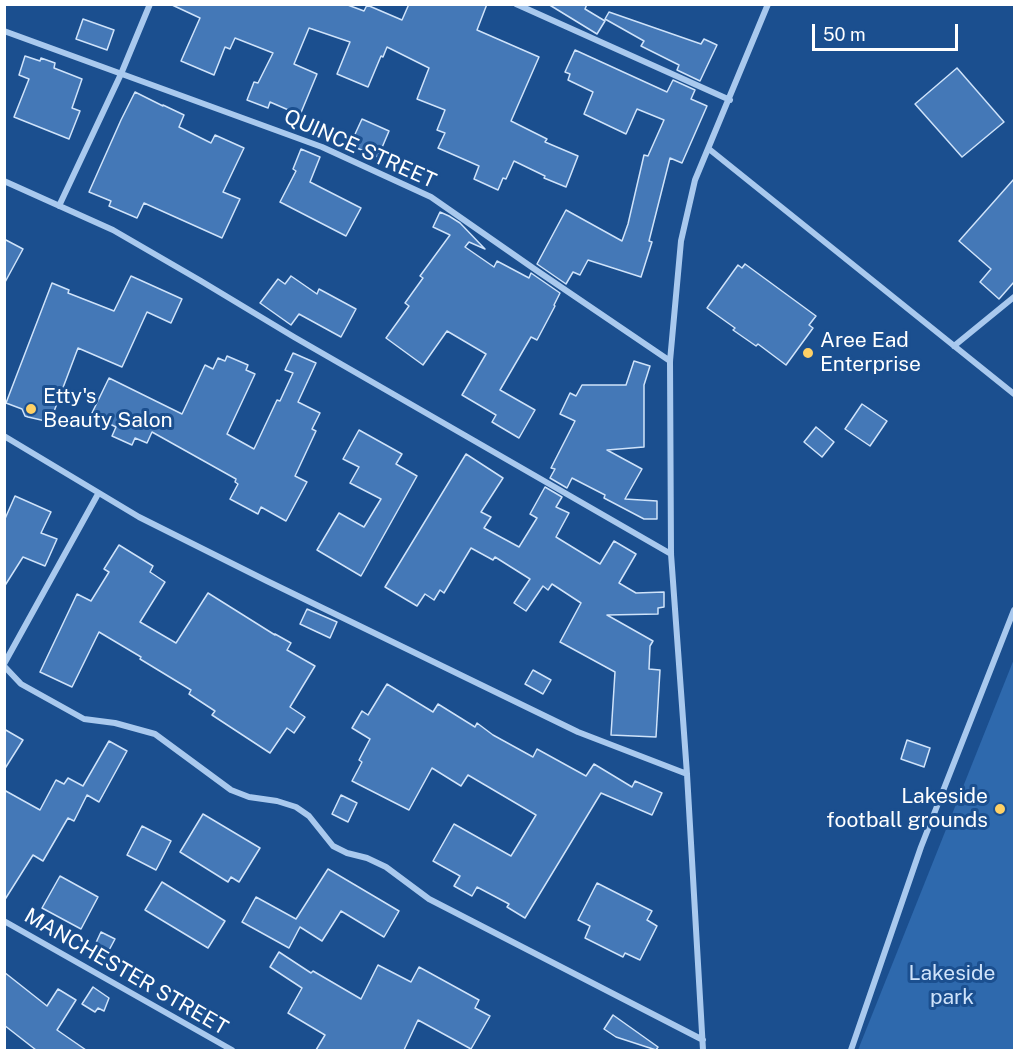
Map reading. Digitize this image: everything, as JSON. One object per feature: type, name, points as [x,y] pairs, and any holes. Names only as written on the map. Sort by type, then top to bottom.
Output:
[{"type":"street","points":[[59,206],[121,74],[150,4]]},
{"type":"street","points":[[516,4],[730,100]]},
{"type":"street","points":[[703,1050],[687,774],[671,554],[670,361],[681,241],[695,180],[768,4]]},
{"type":"street","name":"QUINCE STREET","points":[[4,31],[322,147],[431,196],[670,361]]},
{"type":"street","points":[[709,149],[1014,394]]},
{"type":"street","points":[[4,181],[113,230],[374,384],[671,554]]},
{"type":"street","points":[[954,346],[1014,297]]},
{"type":"street","points":[[4,436],[139,518],[578,732],[687,774]]},
{"type":"street","points":[[98,494],[4,665],[21,684],[84,719],[115,723],[155,734],[231,790],[249,797],[277,801],[296,807],[309,816],[333,846],[386,867],[429,899],[703,1040]]},
{"type":"street","points":[[851,1050],[921,847],[1014,610]]},
{"type":"street","name":"MANCHESTER STREET","points":[[4,921],[232,1050]]},
{"type":"green space","name":"Lakeside park","points":[[1014,659],[1014,1050],[858,1050]]},
{"type":"building","points":[[170,4],[345,4],[364,11],[367,5],[402,20],[409,4],[487,4],[477,30],[539,57],[511,121],[547,139],[545,142],[578,156],[566,187],[514,161],[498,190],[474,179],[479,166],[438,148],[445,133],[437,130],[445,110],[417,99],[429,68],[387,47],[368,87],[337,74],[350,42],[309,28],[294,64],[317,74],[300,115],[270,102],[268,108],[247,100],[254,82],[258,83],[273,53],[235,38],[230,49],[225,47],[214,75],[181,61],[200,18]]},
{"type":"building","points":[[548,4],[587,4],[585,9],[605,21],[597,34]]},
{"type":"building","points":[[609,12],[701,44],[704,39],[717,45],[700,81],[677,70],[679,65],[641,46],[644,41],[605,19]]},
{"type":"building","points":[[83,19],[114,30],[107,50],[76,39]]},
{"type":"building","points":[[575,50],[667,92],[673,80],[695,90],[691,99],[707,106],[682,163],[670,158],[649,241],[652,242],[641,277],[588,260],[580,275],[573,272],[566,284],[537,264],[566,210],[622,241],[644,155],[648,156],[664,120],[637,109],[626,134],[584,114],[593,92],[568,80],[570,74],[565,72]]},
{"type":"building","points":[[25,56],[55,63],[54,68],[82,79],[72,108],[80,111],[69,139],[14,117],[29,79],[19,75]]},
{"type":"building","points":[[957,68],[1004,122],[962,157],[915,104]]},
{"type":"building","points":[[135,92],[184,115],[179,127],[211,143],[215,135],[244,148],[223,192],[240,199],[222,238],[144,203],[137,218],[109,206],[111,201],[89,192]]},
{"type":"building","points":[[362,119],[389,131],[378,157],[350,145]]},
{"type":"building","points":[[301,149],[320,157],[310,182],[361,208],[346,236],[280,202],[296,171],[293,169]]},
{"type":"building","points":[[1014,179],[1014,282],[999,299],[980,282],[991,269],[959,241]]},
{"type":"building","points":[[440,212],[460,223],[485,249],[469,242],[465,247],[494,267],[497,261],[529,278],[531,273],[560,293],[537,340],[531,337],[500,390],[535,410],[519,438],[492,422],[496,415],[462,395],[486,354],[447,331],[423,365],[386,338],[409,306],[405,303],[423,278],[420,276],[450,235],[433,227]]},
{"type":"building","points":[[4,239],[23,249],[4,284]]},
{"type":"building","points":[[745,264],[816,316],[809,325],[813,328],[786,365],[758,344],[756,346],[733,330],[735,328],[707,308],[738,265],[742,268]]},
{"type":"building","points":[[131,276],[182,299],[171,323],[147,312],[122,367],[78,348],[50,422],[25,416],[22,409],[6,403],[52,283],[69,290],[68,293],[114,311]]},
{"type":"building","points":[[291,276],[317,294],[319,289],[356,309],[341,337],[299,314],[291,325],[260,303],[278,279],[285,284]]},
{"type":"building","points":[[293,353],[316,363],[298,402],[320,413],[312,429],[316,431],[295,476],[307,482],[286,521],[261,507],[258,514],[230,499],[238,484],[235,482],[236,479],[152,432],[147,443],[135,438],[132,445],[112,436],[116,427],[91,415],[109,378],[182,414],[205,365],[213,369],[218,358],[225,361],[227,356],[248,365],[246,370],[255,374],[227,434],[254,449],[277,400],[280,401],[293,373],[285,370]]},
{"type":"building","points":[[634,361],[650,366],[644,385],[644,447],[607,450],[642,469],[625,499],[657,501],[657,519],[644,519],[572,478],[567,488],[550,478],[555,469],[551,468],[575,421],[560,414],[570,393],[576,396],[582,385],[626,385]]},
{"type":"building","points":[[862,404],[887,421],[870,446],[845,429]]},
{"type":"building","points":[[816,427],[834,442],[822,457],[804,442]]},
{"type":"building","points":[[359,430],[402,454],[396,464],[417,476],[361,576],[317,550],[339,513],[364,527],[381,499],[350,483],[359,467],[343,459]]},
{"type":"building","points":[[466,454],[503,478],[481,512],[491,517],[484,528],[519,547],[537,518],[530,514],[545,487],[562,497],[556,507],[569,513],[556,537],[600,564],[614,541],[636,554],[619,583],[636,593],[664,592],[664,607],[658,608],[658,614],[607,615],[653,641],[650,646],[649,669],[660,670],[656,737],[611,735],[615,672],[560,642],[581,603],[552,584],[548,590],[543,586],[526,611],[514,603],[530,579],[495,557],[493,560],[471,548],[444,593],[440,590],[434,600],[425,594],[417,606],[385,587]]},
{"type":"building","points":[[15,496],[51,512],[41,533],[57,539],[45,566],[23,557],[4,587],[4,521]]},
{"type":"building","points":[[119,545],[153,566],[150,572],[165,582],[140,622],[176,643],[208,593],[291,643],[287,650],[315,666],[290,707],[305,717],[294,733],[287,728],[270,753],[212,715],[215,711],[189,694],[191,690],[99,632],[72,687],[40,672],[77,594],[91,601],[109,572],[104,569]]},
{"type":"building","points":[[307,609],[337,622],[330,638],[300,624]]},
{"type":"building","points":[[533,670],[551,680],[543,694],[525,684]]},
{"type":"building","points":[[387,684],[433,712],[438,704],[475,727],[477,723],[493,735],[533,757],[537,749],[586,776],[594,764],[632,787],[635,781],[662,793],[652,815],[601,793],[525,918],[507,907],[509,904],[477,887],[472,896],[454,886],[460,876],[433,861],[454,824],[511,856],[536,815],[468,775],[461,786],[432,768],[409,810],[352,781],[362,762],[359,760],[370,739],[352,728],[362,711],[368,715]]},
{"type":"building","points":[[4,729],[23,740],[4,770]]},
{"type":"building","points":[[907,740],[930,748],[924,767],[901,759]]},
{"type":"building","points":[[109,741],[127,751],[99,802],[87,795],[74,821],[68,818],[43,861],[33,855],[4,901],[4,790],[40,810],[56,780],[64,784],[68,778],[83,786]]},
{"type":"building","points":[[341,795],[357,803],[348,822],[332,814]]},
{"type":"building","points":[[203,814],[260,848],[239,882],[231,877],[228,882],[180,852]]},
{"type":"building","points":[[142,826],[171,841],[156,870],[127,855]]},
{"type":"building","points":[[328,869],[399,911],[384,937],[341,911],[322,941],[300,927],[289,948],[242,922],[256,897],[296,919]]},
{"type":"building","points":[[60,876],[98,897],[81,929],[42,908]]},
{"type":"building","points":[[162,882],[225,921],[208,948],[145,910]]},
{"type":"building","points":[[597,883],[652,911],[647,920],[657,926],[640,960],[625,953],[623,957],[585,938],[590,926],[578,920]]},
{"type":"building","points":[[101,932],[115,939],[107,954],[94,947]]},
{"type":"building","points":[[279,952],[311,973],[313,971],[361,999],[378,965],[411,982],[419,967],[479,1000],[475,1008],[490,1016],[471,1049],[418,1020],[404,1050],[316,1050],[325,1035],[288,1013],[302,988],[270,967]]},
{"type":"building","points":[[4,972],[47,1006],[58,989],[76,1000],[57,1030],[86,1050],[36,1050],[4,1025]]},
{"type":"building","points":[[93,987],[109,998],[104,1011],[98,1008],[95,1012],[82,1004]]},
{"type":"building","points":[[613,1015],[658,1047],[656,1050],[616,1037],[604,1029]]},
{"type":"place","name":"Aree Ead Enterprise","points":[[808,353]]},
{"type":"place","name":"Etty's Beauty Salon","points":[[31,409]]},
{"type":"place","name":"Lakeside football grounds","points":[[1000,809]]}]
